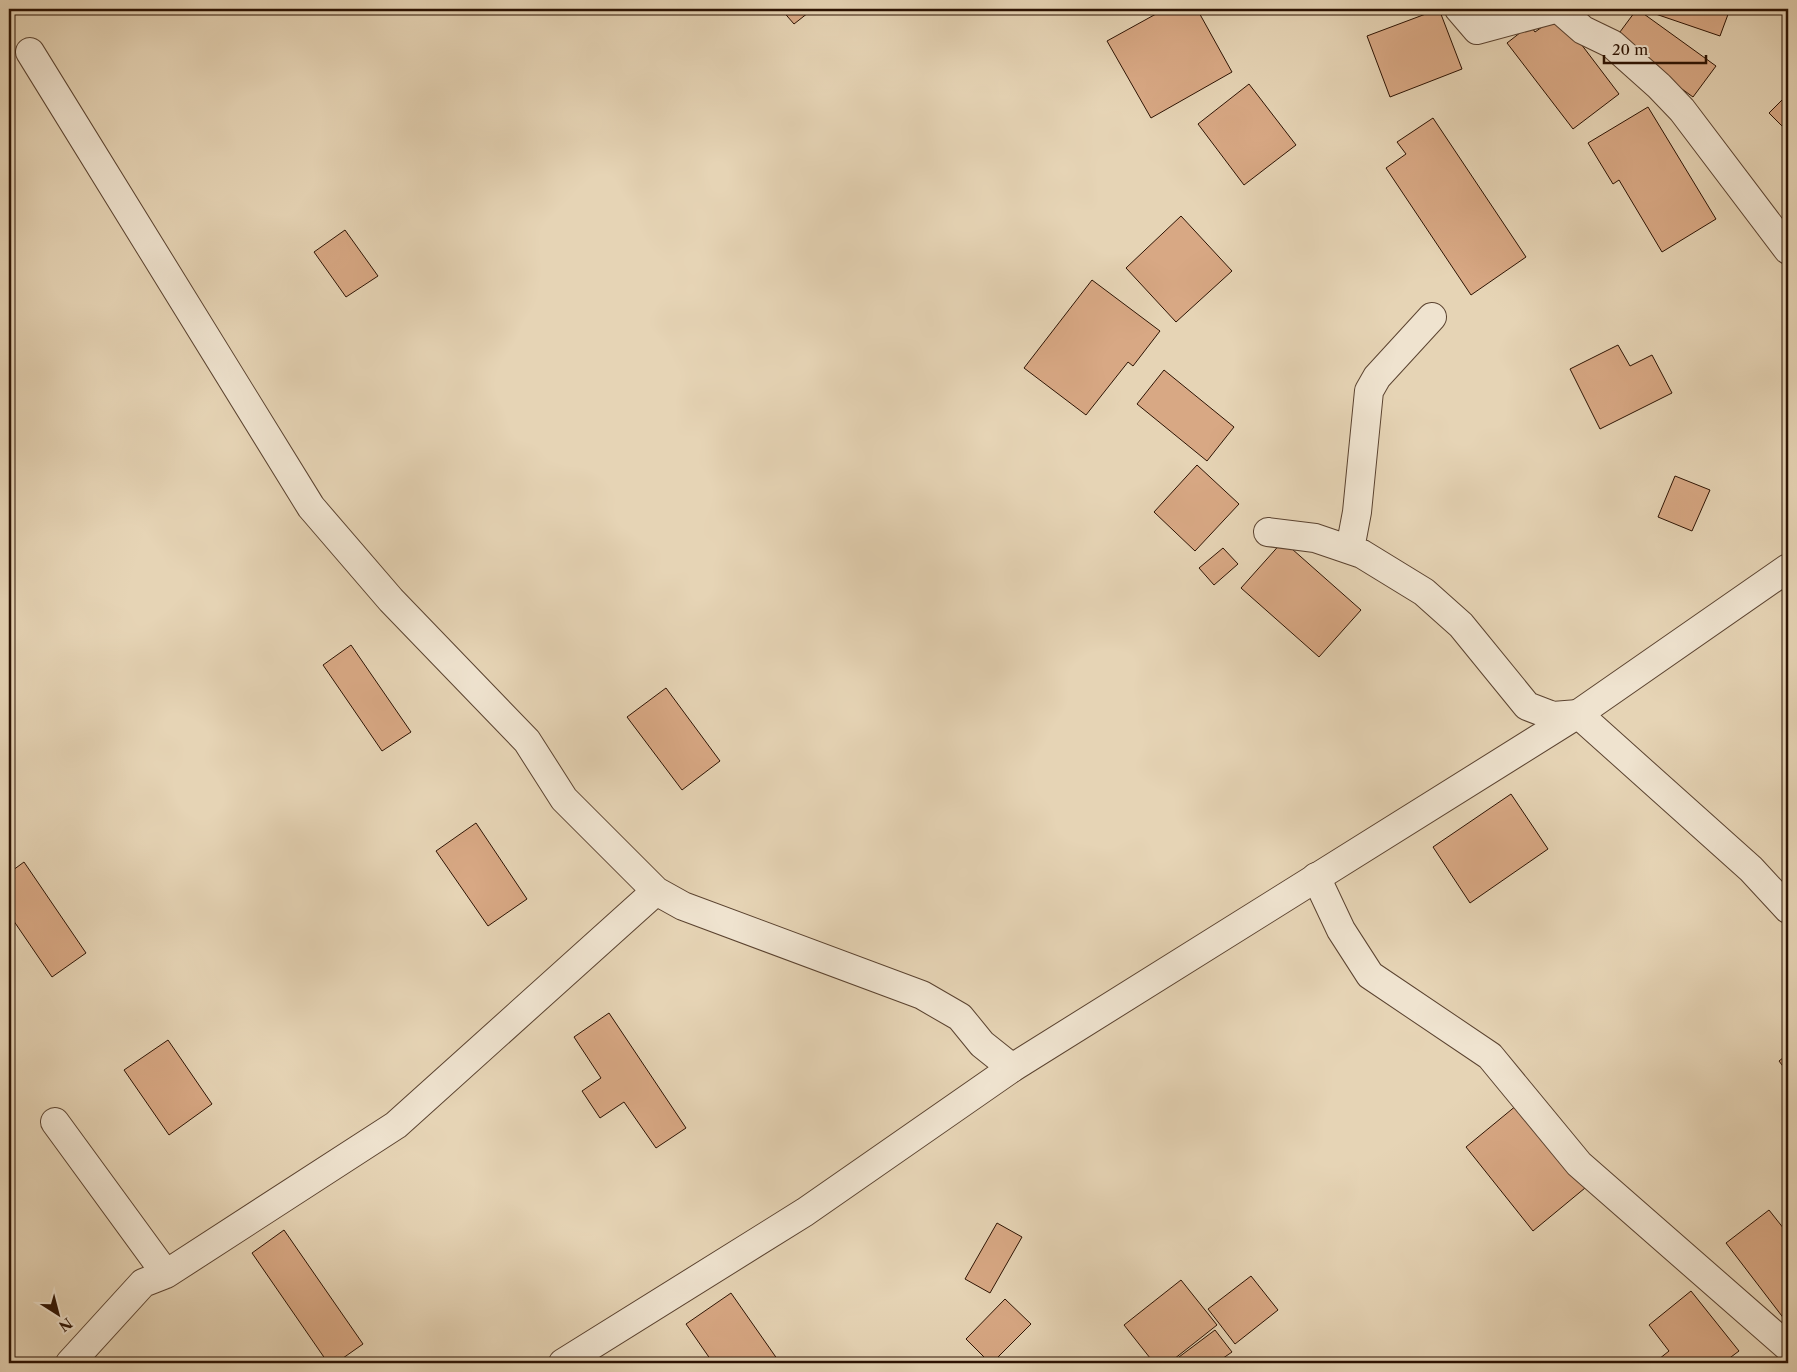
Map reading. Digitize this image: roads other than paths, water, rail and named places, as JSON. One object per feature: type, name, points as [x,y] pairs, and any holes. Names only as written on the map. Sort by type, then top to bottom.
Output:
[{"type":"street","points":[[1460,9],[1477,30],[1557,9],[1582,30],[1612,44],[1659,86],[1682,110],[1788,250]]},
{"type":"street","points":[[30,52],[311,507],[391,600],[526,741],[564,799],[656,891],[683,906],[922,995],[960,1017],[982,1044],[1012,1068]]},
{"type":"street","points":[[1350,549],[1357,512],[1369,392],[1377,377],[1432,317]]},
{"type":"street","points":[[1268,532],[1314,538],[1350,549],[1362,554],[1424,592],[1461,625],[1527,706],[1552,716],[1578,714],[1751,869],[1788,909]]},
{"type":"street","points":[[563,1363],[805,1212],[1012,1068],[1578,714],[1788,568]]},
{"type":"street","points":[[1316,878],[1341,930],[1370,974],[1490,1056],[1579,1164],[1788,1347]]},
{"type":"street","points":[[70,1363],[143,1283],[166,1274],[396,1125],[656,891]]},
{"type":"street","points":[[55,1122],[166,1274]]}]
